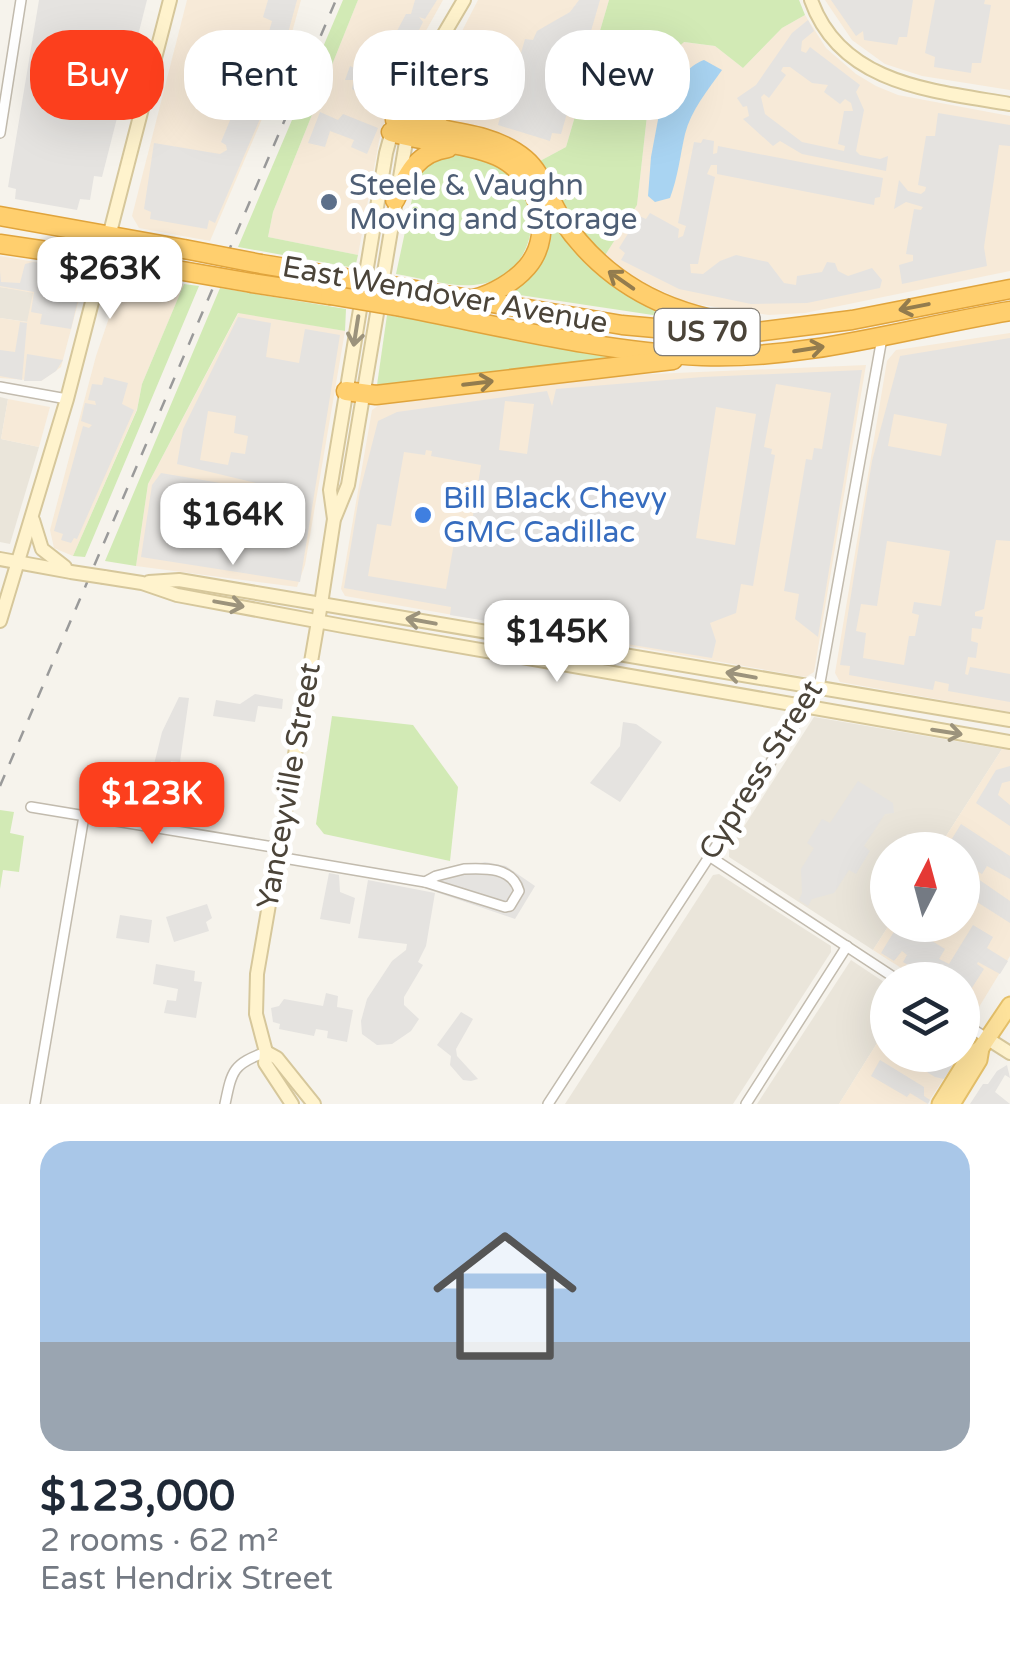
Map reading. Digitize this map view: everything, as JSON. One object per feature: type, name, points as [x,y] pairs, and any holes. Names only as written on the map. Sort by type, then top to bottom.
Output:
[{"type":"highway","points":[[429,120],[453,139],[515,167],[529,182],[539,202],[538,248],[527,267],[504,286],[469,300]]},
{"type":"highway","points":[[401,128],[510,148],[529,162],[555,209],[590,257],[640,294],[704,319],[778,330]]},
{"type":"highway","points":[[395,200],[415,163],[453,139]]},
{"type":"highway","name":"East Wendover Avenue","points":[[0,216],[334,276],[403,298],[607,346],[703,356],[797,351],[1010,311]]},
{"type":"highway","name":"East Wendover Avenue","points":[[0,244],[330,296],[469,300],[622,325],[732,334],[778,330],[1010,289]]},
{"type":"highway","points":[[354,392],[376,396],[703,356]]},
{"type":"main road","points":[[0,621],[67,400],[170,0]]},
{"type":"main road","name":"Yanceyville Street","points":[[446,30],[464,0]]},
{"type":"main road","points":[[811,0],[826,29],[865,68],[909,85],[1010,104]]},
{"type":"main road","name":"Yanceyville Street","points":[[354,392],[404,120]]},
{"type":"main road","name":"Yanceyville Street","points":[[292,1104],[265,1062],[255,990],[334,519],[330,490],[395,200],[401,128]]},
{"type":"main road","points":[[32,518],[42,549],[71,572]]},
{"type":"main road","points":[[0,559],[142,583],[177,595],[1010,742]]},
{"type":"main road","points":[[142,583],[179,580],[1010,720]]},
{"type":"main road","points":[[884,721],[910,703]]},
{"type":"main road","points":[[940,1104],[969,1057],[984,1043],[1010,1005]]},
{"type":"main road","points":[[984,1043],[1010,1053]]},
{"type":"main road","points":[[952,1104],[979,1060],[984,1043]]},
{"type":"main road","points":[[266,1052],[277,1058],[314,1104]]},
{"type":"street","points":[[0,133],[21,0]]},
{"type":"street","name":"Cypress Street","points":[[548,1104],[819,688],[882,337]]},
{"type":"street","points":[[0,388],[67,400]]},
{"type":"street","points":[[31,807],[425,882],[505,907],[510,906],[519,891],[518,883],[496,870],[464,869],[425,882]]},
{"type":"street","points":[[35,1104],[84,816]]},
{"type":"street","points":[[709,856],[871,962]]},
{"type":"street","points":[[746,1104],[847,946]]},
{"type":"street","points":[[980,1039],[984,1043]]},
{"type":"street","points":[[226,1104],[234,1069],[244,1060],[266,1052]]},
{"type":"shaded area","points":[[39,0],[147,0],[139,30],[34,30]]},
{"type":"shaded area","points":[[187,0],[301,0],[293,30],[184,30],[184,120],[262,120],[210,241],[139,228],[132,216],[156,120],[164,120],[164,90]]},
{"type":"shaded area","points":[[268,0],[297,0],[289,30],[269,30],[272,21],[263,17]]},
{"type":"shaded area","points":[[358,0],[443,0],[426,30],[353,30],[353,120],[385,120],[358,255],[268,237],[273,212],[310,120],[333,120],[333,62]]},
{"type":"shaded area","points":[[415,0],[437,0],[425,19],[419,17],[423,22],[419,30],[397,30],[406,14],[411,14]]},
{"type":"shaded area","points":[[478,0],[609,0],[600,30],[545,30],[545,120],[574,120],[566,147],[540,161],[523,144],[501,133],[442,120],[525,120],[525,30],[463,30]]},
{"type":"shaded area","points":[[579,0],[600,0],[591,30],[545,30],[545,120],[565,120],[561,134],[552,133],[550,141],[498,125],[499,120],[525,120],[525,39],[533,40],[537,31],[570,12]]},
{"type":"shaded area","points":[[825,0],[1010,0],[1010,90],[922,76],[885,64],[852,40]]},
{"type":"shaded area","points":[[831,0],[913,0],[907,37],[899,37],[897,45],[864,40],[863,31],[856,36]]},
{"type":"shaded area","points":[[935,0],[985,0],[984,4],[991,5],[981,63],[972,63],[971,73],[934,67],[935,57],[925,53]]},
{"type":"shaded area","points":[[805,15],[826,48],[856,74],[898,95],[1010,116],[1010,271],[805,313],[769,315],[688,303],[632,277],[604,257],[637,205],[647,120],[690,120],[690,43],[715,46],[743,68],[782,28]]},
{"type":"shaded area","points":[[808,20],[814,31],[802,41],[801,51],[806,53],[810,47],[860,85],[856,92],[864,110],[856,151],[880,159],[888,156],[886,171],[802,154],[780,141],[773,146],[743,119],[749,116],[747,106],[743,107],[737,98],[756,85],[792,33]],"holes":[[[783,67],[790,67],[812,83],[828,85],[824,92],[840,104],[845,99],[851,103],[853,111],[844,111],[838,144],[845,146],[844,151],[802,142],[765,114],[761,97],[764,94],[769,98],[786,75],[781,71]]]},
{"type":"shaded area","points":[[30,54],[30,120],[116,120],[102,177],[94,176],[90,200],[80,199],[77,210],[15,199],[16,189],[8,187]]},
{"type":"shaded area","points":[[350,66],[353,80],[345,80]]},
{"type":"shaded area","points":[[938,113],[1010,125],[1010,146],[999,145],[984,247],[987,266],[902,284],[899,265],[913,261],[913,255],[906,254],[914,209],[923,207],[906,202],[894,209],[899,180],[908,191],[925,191],[926,187],[918,185],[926,136],[935,136]]},
{"type":"shaded area","points":[[343,114],[378,128],[367,154],[351,147],[354,140],[330,131],[325,147],[308,143],[317,120],[338,120]]},
{"type":"shaded area","points":[[230,120],[259,120],[215,223],[209,220],[207,229],[150,219],[151,212],[144,209],[154,143],[220,154],[227,150],[221,142]]},
{"type":"shaded area","points":[[703,139],[714,141],[713,154],[718,146],[883,178],[880,197],[875,198],[874,205],[717,174],[717,165],[711,165],[707,174],[715,177],[698,264],[690,264],[691,273],[703,274],[736,255],[768,262],[784,283],[796,285],[797,276],[822,272],[827,262],[835,263],[838,271],[848,276],[872,268],[882,280],[880,288],[807,303],[751,304],[679,289],[621,260],[625,253],[619,248],[639,216],[646,219],[650,213],[679,229],[678,238],[683,236],[686,226],[678,223],[694,142],[701,143]]},
{"type":"shaded area","points":[[0,256],[86,273],[61,367],[41,381],[0,378],[0,318],[27,322],[33,293],[0,287]]},
{"type":"shaded area","points":[[33,262],[40,267],[62,266],[63,271],[84,274],[71,329],[40,324],[42,314],[31,312],[34,292],[0,286],[0,271],[1,282],[20,283],[25,264]]},
{"type":"shaded area","points":[[123,277],[184,284],[142,384],[137,409],[73,556],[54,548],[50,530],[96,356]]},
{"type":"shaded area","points":[[0,287],[34,292],[28,322],[0,318]]},
{"type":"shaded area","points":[[239,312],[345,331],[305,565],[297,587],[136,566],[148,484]]},
{"type":"shaded area","points":[[238,317],[271,323],[266,357],[299,363],[305,329],[340,335],[300,582],[141,557],[152,485],[161,473],[268,491],[269,486],[177,464],[183,429]],"holes":[[[208,411],[236,416],[234,433],[248,436],[245,454],[231,452],[228,465],[200,460]],[[230,491],[257,495],[252,528],[225,524]]]},
{"type":"shaded area","points":[[20,322],[27,323],[22,380],[0,376],[0,350],[15,352]]},
{"type":"shaded area","points":[[1010,333],[1010,712],[840,682],[835,673],[887,361],[896,350]]},
{"type":"shaded area","points":[[1010,338],[1010,541],[996,540],[984,609],[975,612],[975,616],[983,617],[981,629],[972,628],[971,641],[978,643],[976,658],[968,657],[965,674],[968,675],[970,667],[1010,674],[1010,702],[948,691],[949,684],[935,681],[933,690],[849,675],[850,666],[840,665],[872,461],[900,356]],"holes":[[[894,414],[947,424],[941,456],[888,446]],[[887,541],[950,551],[941,606],[914,602],[912,613],[919,615],[915,636],[909,636],[904,665],[863,658],[866,633],[856,631],[861,604],[877,606]]]},
{"type":"shaded area","points":[[27,354],[63,360],[56,371],[41,381],[24,381]]},
{"type":"shaded area","points":[[866,365],[814,672],[806,677],[345,596],[341,589],[372,410],[385,401],[557,378]]},
{"type":"shaded area","points":[[862,370],[818,637],[795,619],[799,594],[784,591],[806,459],[812,460],[814,448],[822,449],[831,393],[776,384],[764,447],[772,449],[771,454],[775,455],[753,586],[741,584],[736,613],[710,623],[716,641],[712,658],[450,615],[451,607],[344,588],[360,491],[378,421],[397,412],[547,391],[552,406],[556,389]],"holes":[[[505,401],[534,404],[527,454],[499,450]],[[716,407],[756,414],[735,545],[696,538]],[[426,450],[432,451],[431,456],[481,465],[472,522],[458,520],[446,589],[368,576],[377,524],[391,526],[404,452],[425,455]]]},
{"type":"shaded area","points":[[104,377],[128,383],[122,404],[134,410],[77,539],[71,543],[61,540],[63,534],[54,531],[83,426],[92,425],[81,421],[85,403],[96,405],[88,400],[92,384],[102,385]]},
{"type":"shaded area","points":[[0,397],[8,399],[1,439],[39,447],[10,544],[0,542]]},
{"type":"shaded area","points":[[8,399],[50,407],[39,447],[1,439]]},
{"type":"shaded area","points":[[255,694],[283,699],[282,709],[258,706],[255,722],[213,716],[216,700],[240,704]]},
{"type":"shaded area","points":[[179,697],[189,698],[180,762],[171,761],[169,768],[201,773],[198,798],[148,789],[162,732]]},
{"type":"shaded area","points":[[814,717],[1002,749],[949,832],[870,832],[870,942],[878,942],[873,950],[729,857],[729,850]]},
{"type":"shaded area","points":[[623,722],[636,724],[662,742],[620,802],[590,783],[620,746]]},
{"type":"shaded area","points":[[1002,749],[1010,750],[1010,956],[980,1005],[980,962],[892,962],[873,950],[878,942],[980,942],[980,832],[949,832]]},
{"type":"shaded area","points":[[1010,766],[1010,781],[1002,783],[998,795],[1010,805],[1010,826],[976,803],[996,770]]},
{"type":"shaded area","points":[[858,781],[893,803],[894,813],[885,814],[870,832],[864,846],[870,851],[856,874],[849,870],[834,893],[812,899],[808,906],[799,900],[801,869],[814,848],[807,843],[822,819],[830,823]]},
{"type":"shaded area","points":[[961,824],[973,832],[956,832]]},
{"type":"shaded area","points":[[980,836],[1010,856],[1010,879],[987,866],[982,874]]},
{"type":"shaded area","points":[[485,862],[506,866],[535,886],[515,919],[424,888],[426,875]]},
{"type":"shaded area","points":[[329,873],[339,875],[340,892],[355,898],[350,924],[320,919]]},
{"type":"shaded area","points":[[719,874],[831,946],[831,952],[733,1104],[565,1104],[713,875]]},
{"type":"shaded area","points":[[368,880],[435,893],[426,946],[418,962],[423,965],[404,997],[404,1005],[419,1019],[411,1031],[392,1044],[377,1045],[362,1034],[361,1021],[367,999],[407,944],[358,938]]},
{"type":"shaded area","points":[[980,880],[1010,901],[1010,923],[980,904]]},
{"type":"shaded area","points":[[207,904],[212,918],[206,922],[209,931],[174,942],[166,917]]},
{"type":"shaded area","points":[[120,915],[152,920],[149,943],[116,938]]},
{"type":"shaded area","points":[[980,929],[993,937],[987,948],[1008,961],[1000,974],[980,962],[950,962],[963,942],[980,942]]},
{"type":"shaded area","points":[[888,942],[934,942],[945,949],[939,959],[945,962],[903,962],[907,955],[902,951],[894,961],[881,953]]},
{"type":"shaded area","points":[[851,960],[870,973],[870,1054],[839,1104],[757,1104]]},
{"type":"shaded area","points":[[156,964],[195,971],[194,981],[202,982],[196,1018],[164,1013],[167,1000],[176,1001],[178,989],[153,984]]},
{"type":"shaded area","points":[[326,993],[338,996],[337,1007],[353,1010],[347,1042],[327,1038],[328,1031],[316,1029],[314,1036],[279,1029],[280,1024],[273,1022],[271,1008],[284,999],[323,1006]]},
{"type":"shaded area","points":[[461,1012],[473,1019],[456,1049],[457,1056],[478,1079],[471,1081],[463,1080],[450,1065],[451,1056],[437,1045]]},
{"type":"shaded area","points":[[870,1054],[870,1072],[948,1072],[927,1104],[839,1104]]},
{"type":"shaded area","points":[[1007,1065],[1010,1078],[1005,1075],[995,1092],[1010,1104],[970,1104],[983,1084],[988,1084]]},
{"type":"shaded area","points":[[873,1072],[900,1072],[924,1087],[924,1096],[930,1100],[928,1104],[910,1093],[907,1097],[871,1076]]},
{"type":"shaded area","points":[[927,1072],[949,1072],[944,1079]]},
{"type":"green space","points":[[343,0],[358,0],[333,62],[330,30]]},
{"type":"green space","points":[[609,0],[799,0],[805,15],[782,28],[743,68],[715,46],[690,43],[690,30],[600,30]]},
{"type":"green space","points":[[292,120],[310,120],[273,212],[268,237],[358,255],[355,268],[238,247]]},
{"type":"green space","points":[[574,120],[647,120],[637,205],[604,257],[570,221],[540,161],[566,147]]},
{"type":"green space","points":[[447,152],[494,159],[512,171],[524,187],[530,206],[527,246],[517,263],[502,276],[481,284],[449,284],[396,274],[418,171]]},
{"type":"green space","points":[[545,206],[558,225],[686,320],[499,292],[526,272]]},
{"type":"green space","points":[[184,284],[199,286],[85,557],[73,556],[137,410],[142,384]]},
{"type":"green space","points":[[220,288],[346,309],[345,331],[238,313],[148,484],[136,566],[105,561]]},
{"type":"green space","points":[[387,315],[642,357],[377,385]]},
{"type":"green space","points":[[332,716],[413,725],[458,787],[450,861],[324,834],[316,824]]},
{"type":"green space","points":[[0,810],[14,812],[10,833],[24,836],[19,872],[3,870],[0,889]]},
{"type":"water","points":[[704,60],[722,70],[688,125],[670,198],[655,202],[648,196],[658,120],[690,120],[693,66]]},
{"type":"railway","points":[[0,786],[336,0]]},
{"type":"place","name":"Steele & Vaughn Moving and Storage","points":[[329,202]]},
{"type":"place","name":"Bill Black Chevy GMC Cadillac","points":[[423,515]]}]
